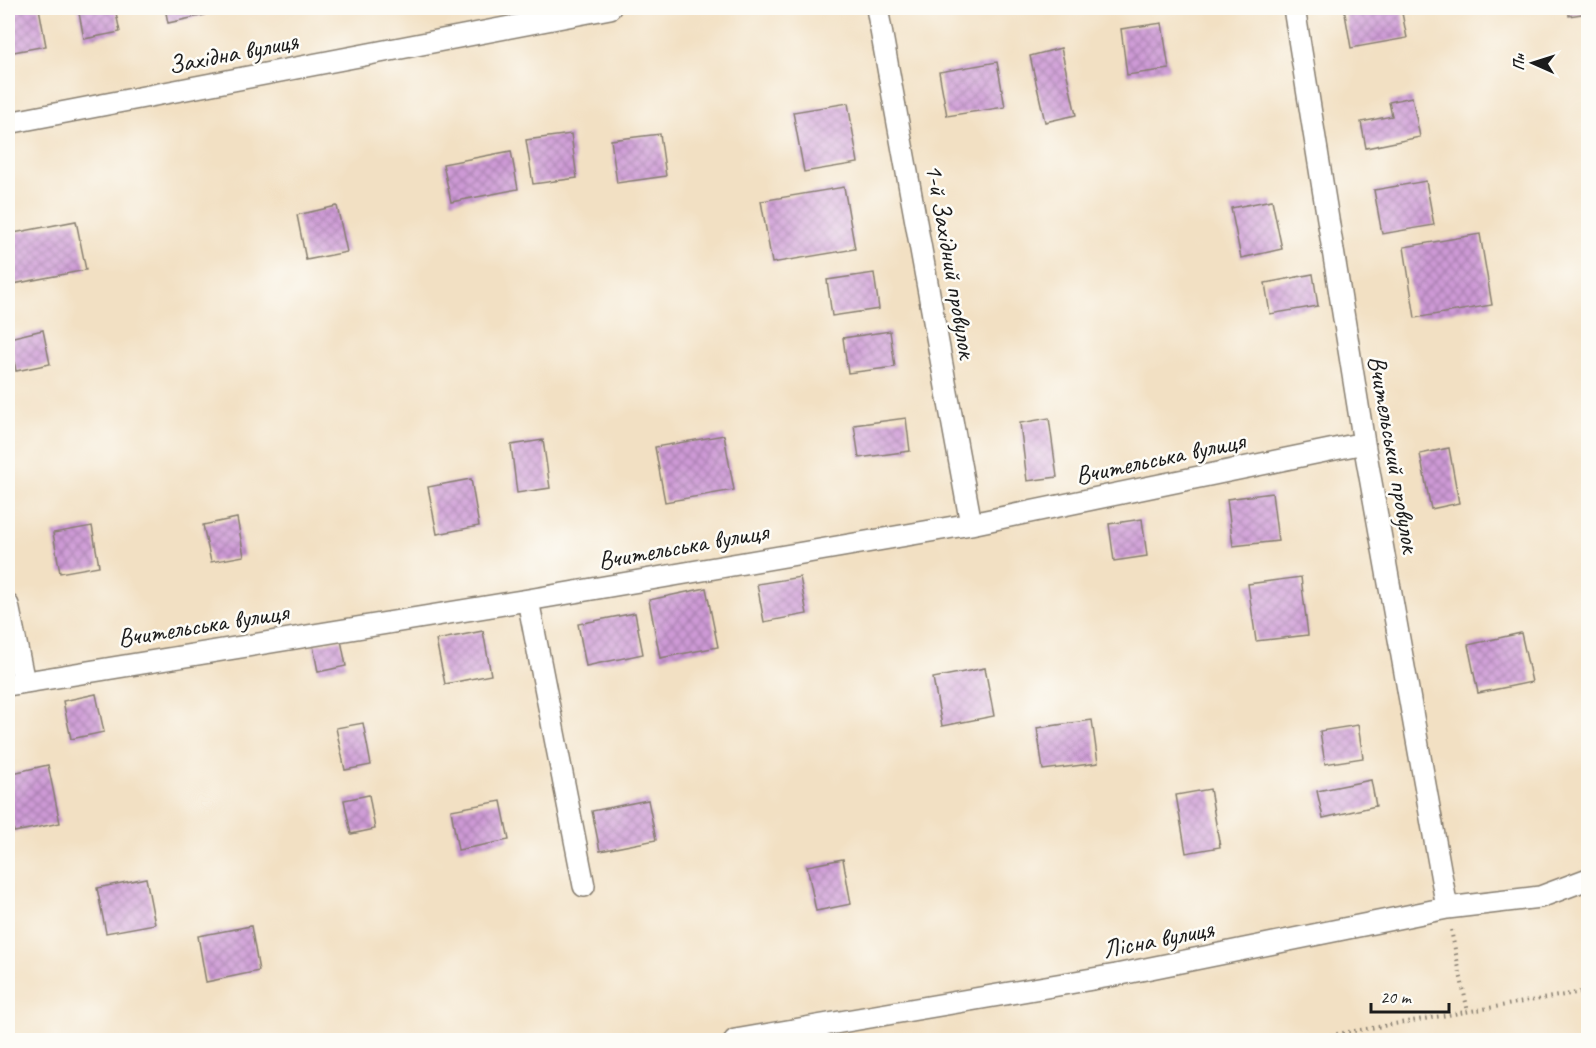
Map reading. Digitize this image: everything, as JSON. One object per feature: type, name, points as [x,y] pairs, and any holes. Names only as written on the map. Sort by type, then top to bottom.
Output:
[{"type":"street","name":"Західна вулиця","points":[[8,123],[610,8]]},
{"type":"street","name":"1-й Західний провулок","points":[[877,8],[971,524]]},
{"type":"street","name":"Вчительський провулок","points":[[1294,8],[1364,443],[1447,908]]},
{"type":"street","name":"Вчительська вулиця","points":[[16,683],[528,600],[971,524],[1364,443]]},
{"type":"street","points":[[528,600],[584,886]]},
{"type":"street","points":[[8,605],[16,683]]},
{"type":"street","name":"Лісна вулиця","points":[[735,1041],[1116,975],[1447,908],[1540,897],[1588,879]]},
{"type":"path","points":[[1447,908],[1468,1011]]},
{"type":"path","points":[[1301,1041],[1588,991]]},
{"type":"building","points":[[8,8],[39,8],[46,46],[8,53]]},
{"type":"building","points":[[78,8],[115,8],[120,32],[84,39]]},
{"type":"building","points":[[165,8],[203,8],[205,15],[168,23]]},
{"type":"building","points":[[1344,8],[1401,8],[1407,38],[1351,48]]},
{"type":"building","points":[[1568,8],[1588,8],[1588,13],[1569,16]]},
{"type":"building","points":[[1162,23],[1169,69],[1127,75],[1121,29]]},
{"type":"building","points":[[1061,48],[1076,115],[1045,122],[1030,56]]},
{"type":"building","points":[[997,62],[1005,107],[947,116],[939,72]]},
{"type":"building","points":[[1412,97],[1420,137],[1366,148],[1361,122],[1392,116],[1389,102]]},
{"type":"building","points":[[848,103],[858,163],[804,172],[793,112]]},
{"type":"building","points":[[571,134],[577,178],[533,184],[526,140]]},
{"type":"building","points":[[660,134],[666,176],[617,183],[611,140]]},
{"type":"building","points":[[511,151],[518,189],[451,202],[443,164]]},
{"type":"building","points":[[1426,181],[1434,225],[1382,234],[1374,190]]},
{"type":"building","points":[[844,187],[855,249],[772,263],[761,201]]},
{"type":"building","points":[[1272,200],[1282,249],[1241,258],[1231,208]]},
{"type":"building","points":[[337,206],[347,252],[306,260],[297,215]]},
{"type":"building","points":[[76,221],[86,270],[13,284],[8,257],[8,234]]},
{"type":"building","points":[[1480,234],[1492,305],[1415,318],[1404,247]]},
{"type":"building","points":[[874,273],[879,309],[832,316],[827,280]]},
{"type":"building","points":[[1313,274],[1318,306],[1270,314],[1265,283]]},
{"type":"building","points":[[43,330],[50,364],[16,371],[9,338]]},
{"type":"building","points":[[890,331],[895,367],[848,373],[843,338]]},
{"type":"building","points":[[906,418],[910,451],[859,458],[854,425]]},
{"type":"building","points":[[1049,418],[1057,477],[1027,481],[1020,423]]},
{"type":"building","points":[[724,435],[734,490],[665,502],[655,447]]},
{"type":"building","points":[[543,440],[550,488],[517,493],[511,445]]},
{"type":"building","points":[[1449,448],[1459,503],[1431,509],[1420,454]]},
{"type":"building","points":[[471,479],[479,526],[437,534],[428,487]]},
{"type":"building","points":[[1272,493],[1278,541],[1233,546],[1227,499]]},
{"type":"building","points":[[237,518],[244,556],[211,562],[203,525]]},
{"type":"building","points":[[1142,519],[1147,556],[1114,561],[1109,524]]},
{"type":"building","points":[[92,526],[99,566],[60,573],[53,533]]},
{"type":"building","points":[[800,577],[807,614],[764,622],[757,584]]},
{"type":"building","points":[[1301,577],[1308,635],[1256,641],[1248,584]]},
{"type":"building","points":[[706,588],[718,647],[660,658],[649,600]]},
{"type":"building","points":[[635,613],[643,654],[586,666],[578,624]]},
{"type":"building","points":[[483,631],[491,675],[445,684],[436,640]]},
{"type":"building","points":[[1521,633],[1532,682],[1478,693],[1468,645]]},
{"type":"building","points":[[341,640],[346,666],[318,672],[313,645]]},
{"type":"building","points":[[985,668],[994,716],[942,726],[933,678]]},
{"type":"building","points":[[96,694],[104,732],[71,739],[63,701]]},
{"type":"building","points":[[1092,720],[1098,763],[1043,770],[1037,728]]},
{"type":"building","points":[[363,723],[371,765],[345,770],[336,728]]},
{"type":"building","points":[[1358,725],[1363,758],[1325,764],[1320,731]]},
{"type":"building","points":[[48,765],[60,823],[14,832],[8,799],[8,774]]},
{"type":"building","points":[[1371,780],[1376,806],[1323,818],[1317,791]]},
{"type":"building","points":[[1210,789],[1220,847],[1186,853],[1176,795]]},
{"type":"building","points":[[369,795],[375,829],[351,834],[344,800]]},
{"type":"building","points":[[648,800],[656,840],[600,851],[592,811]]},
{"type":"building","points":[[501,801],[509,840],[458,850],[451,810]]},
{"type":"building","points":[[843,859],[851,904],[816,911],[807,866]]},
{"type":"building","points":[[146,878],[155,924],[106,933],[97,888]]},
{"type":"building","points":[[251,926],[259,971],[206,982],[198,936]]}]
